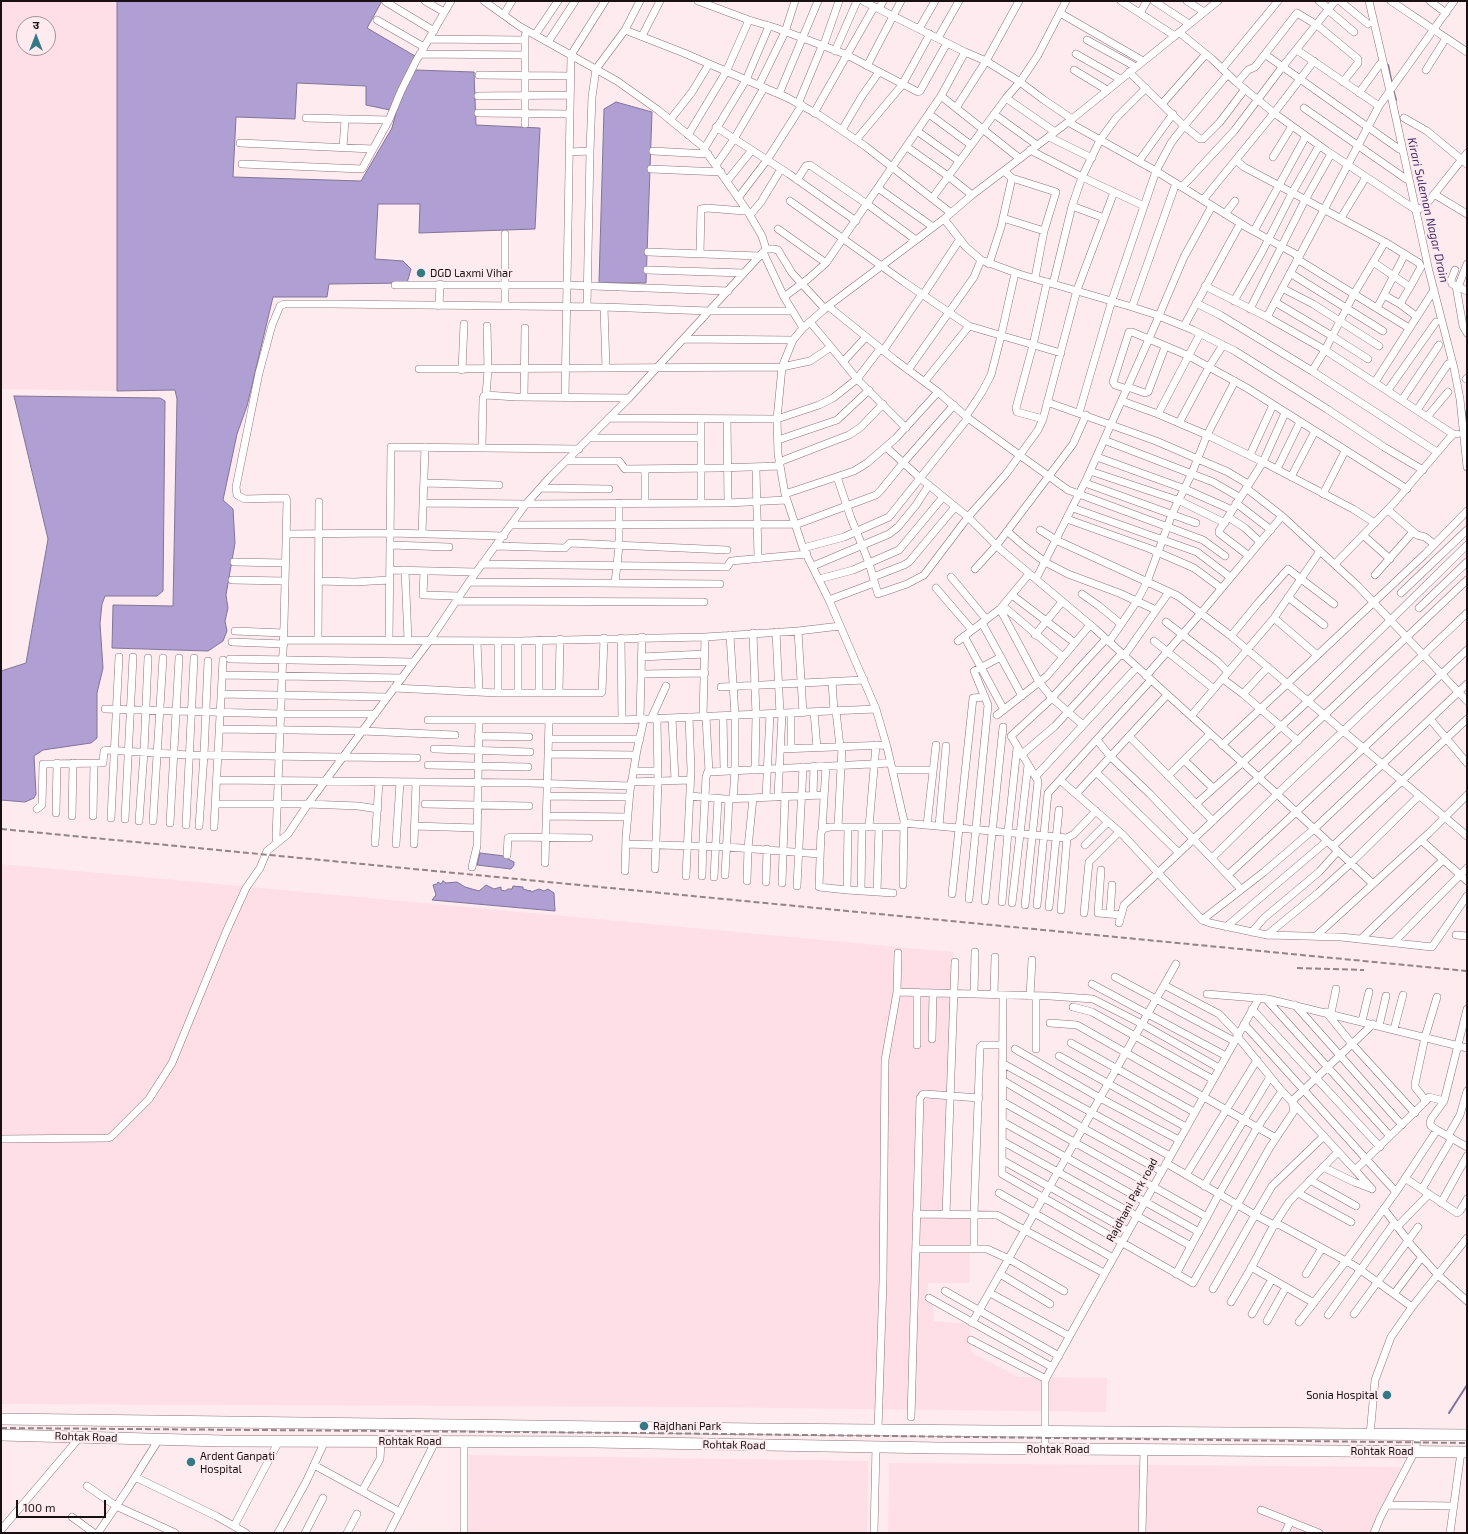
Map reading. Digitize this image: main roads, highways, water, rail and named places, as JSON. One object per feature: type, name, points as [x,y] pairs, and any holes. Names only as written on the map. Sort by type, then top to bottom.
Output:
[{"type":"highway","name":"Rohtak Road","points":[[1,1419],[1045,1432],[1467,1435]]},
{"type":"highway","points":[[512,1426],[512,1442]]},
{"type":"highway","name":"Rohtak Road","points":[[1,1435],[279,1441],[1464,1452]]},
{"type":"waterway","name":"Kirari Suleman Nagar Drain","points":[[1388,65],[1392,84]]},
{"type":"waterway","name":"Kirari Suleman Nagar Drain","points":[[1393,89],[1396,100]]},
{"type":"waterway","name":"Kirari Suleman Nagar Drain","points":[[1464,409],[1467,423]]},
{"type":"waterway","name":"Kirari Suleman Nagar Drain","points":[[1449,1413],[1467,1385]]},
{"type":"railway","points":[[1,829],[1467,971]]},
{"type":"railway","points":[[1297,968],[1364,970]]},
{"type":"railway","points":[[1,1428],[643,1433],[1467,1443]]},
{"type":"place","name":"DGD Laxmi Vihar","points":[[421,273]]},
{"type":"place","name":"Sonia Hospital","points":[[1387,1395]]},
{"type":"place","name":"Rajdhani Park","points":[[644,1426]]},
{"type":"place","name":"Ardent Ganpati Hospital","points":[[191,1462]]}]
